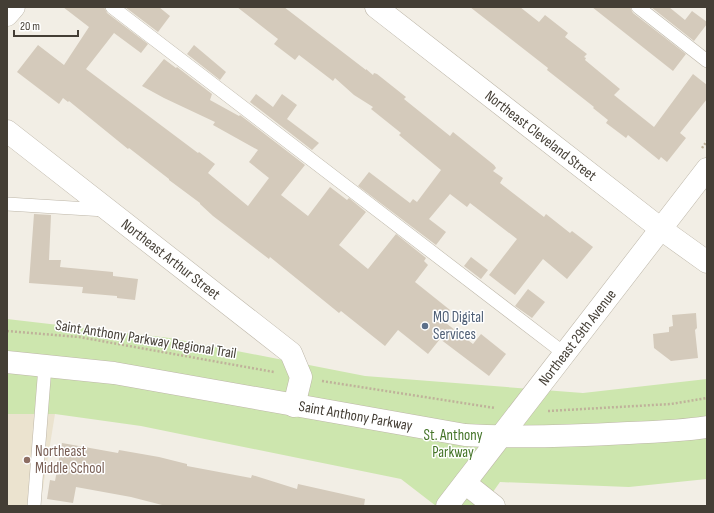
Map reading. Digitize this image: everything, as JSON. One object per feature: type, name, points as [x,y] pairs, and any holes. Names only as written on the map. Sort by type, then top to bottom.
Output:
[{"type":"street","points":[[7,15],[14,7]]},
{"type":"street","name":"Northeast Cleveland Street","points":[[376,7],[661,229],[707,262]]},
{"type":"street","name":"Northeast Arthur Street","points":[[7,131],[291,353],[301,377],[294,406]]},
{"type":"street","name":"Northeast 29th Avenue","points":[[447,506],[707,170]]},
{"type":"street","name":"Saint Anthony Parkway","points":[[7,362],[114,373],[465,435],[596,435],[688,430],[707,427]]},
{"type":"street","points":[[465,483],[494,506]]},
{"type":"lane","points":[[112,7],[565,354]]},
{"type":"lane","points":[[638,7],[707,61]]},
{"type":"lane","points":[[7,204],[108,210]]},
{"type":"lane","points":[[34,506],[45,366]]},
{"type":"path","name":"Saint Anthony Parkway Regional Trail","points":[[7,331],[79,337],[281,373]]},
{"type":"path","points":[[316,380],[490,407]]},
{"type":"path","points":[[548,412],[671,404],[707,398]]},
{"type":"shaded area","name":"Northeast Middle School","points":[[7,414],[55,414],[40,506],[7,506]]},
{"type":"green space","name":"St. Anthony Parkway","points":[[7,319],[170,338],[365,376],[583,393],[707,379],[707,479],[629,487],[500,482],[483,506],[436,506],[401,479],[141,426],[55,414],[7,414]]},
{"type":"building","points":[[63,7],[104,7],[107,13],[148,44],[141,53],[114,33],[86,69],[198,153],[199,152],[215,164],[208,173],[248,206],[269,178],[249,162],[258,150],[213,125],[215,122],[142,86],[164,59],[212,94],[210,100],[239,116],[240,115],[305,165],[281,195],[308,216],[330,187],[347,200],[349,198],[366,212],[339,245],[368,269],[396,234],[426,258],[424,261],[428,265],[415,282],[450,310],[442,320],[473,344],[481,334],[506,354],[489,376],[440,339],[428,354],[398,330],[385,346],[341,311],[339,313],[270,257],[269,259],[213,216],[200,203],[129,148],[128,149],[69,101],[68,102],[63,98],[59,104],[17,72],[38,45],[64,65],[89,27]]},
{"type":"building","points":[[125,7],[159,7],[170,16],[158,32]]},
{"type":"building","points":[[237,7],[284,7],[366,70],[373,75],[374,73],[377,74],[406,97],[404,99],[450,136],[453,132],[494,165],[496,168],[493,171],[503,178],[500,183],[544,217],[546,214],[570,233],[572,231],[593,247],[567,279],[543,259],[515,295],[489,275],[517,239],[470,203],[467,207],[450,194],[429,219],[446,232],[436,245],[358,186],[369,172],[410,203],[413,199],[417,202],[441,170],[399,135],[401,133],[371,109],[373,107],[354,95],[335,78],[333,81],[299,55],[295,60],[274,44],[278,39]]},
{"type":"building","points":[[470,7],[520,7],[539,22],[545,15],[568,33],[565,37],[587,54],[584,57],[586,58],[585,60],[620,89],[614,95],[654,127],[693,74],[707,85],[707,99],[680,133],[686,138],[667,162],[661,157],[659,160],[628,135],[626,138],[606,123],[608,120],[593,108],[594,107],[547,70],[548,68]]},
{"type":"building","points":[[592,7],[630,7],[633,13],[686,54],[673,71]]},
{"type":"building","points":[[651,7],[669,7],[685,20],[692,11],[707,22],[707,24],[694,41]]},
{"type":"building","points":[[194,45],[226,72],[220,80],[187,54]]},
{"type":"building","points":[[256,94],[273,107],[282,94],[297,105],[287,119],[319,143],[312,150],[250,102]]},
{"type":"building","points":[[34,214],[51,215],[49,260],[61,260],[60,267],[113,272],[113,276],[138,279],[135,300],[117,298],[117,296],[82,293],[83,287],[29,283]]},
{"type":"building","points":[[471,257],[488,270],[481,279],[464,266]]},
{"type":"building","points":[[528,289],[545,302],[532,318],[515,306]]},
{"type":"building","points":[[696,313],[697,328],[695,330],[698,358],[671,361],[654,348],[653,334],[669,332],[669,327],[673,326],[672,315]]},
{"type":"building","points":[[62,443],[118,453],[119,450],[159,457],[187,464],[187,466],[251,478],[252,475],[297,489],[298,484],[365,499],[364,506],[166,506],[131,497],[76,487],[73,503],[47,499],[50,480],[55,481]]},
{"type":"place","name":"MO Digital Services","points":[[425,326]]},
{"type":"place","name":"Northeast Middle School","points":[[27,460]]}]
